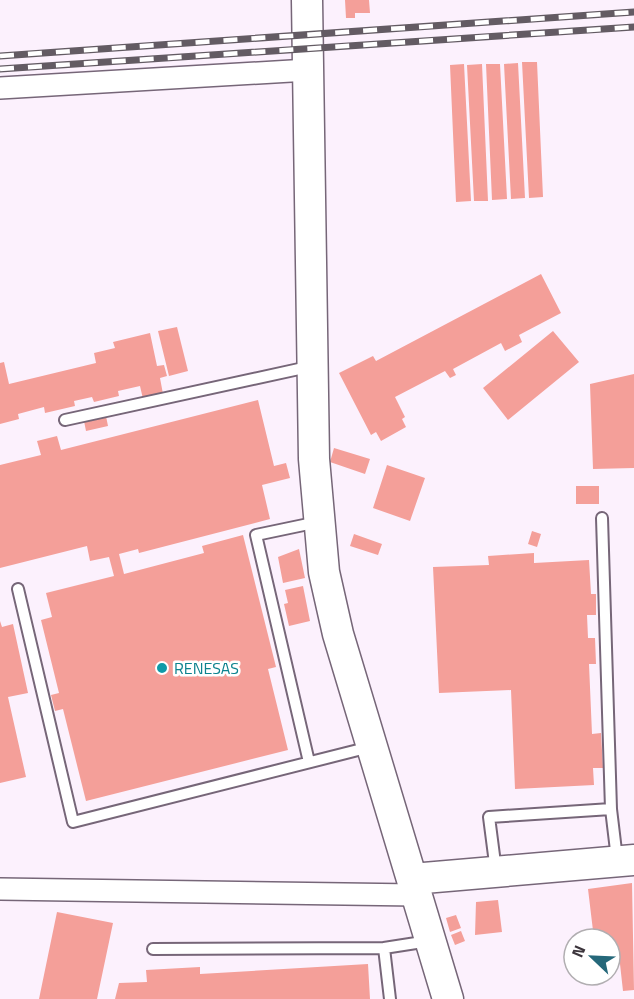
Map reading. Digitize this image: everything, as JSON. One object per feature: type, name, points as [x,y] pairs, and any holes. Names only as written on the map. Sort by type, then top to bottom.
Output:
[{"type":"street","points":[[307,0],[313,370],[318,522],[324,572],[338,634],[448,999]]},
{"type":"street","points":[[0,88],[308,70]]},
{"type":"street","points":[[0,889],[414,887],[496,872],[626,861]]},
{"type":"lane","points":[[65,420],[299,369],[313,370]]},
{"type":"lane","points":[[602,518],[611,809],[626,861]]},
{"type":"lane","points":[[309,762],[256,535],[318,522]]},
{"type":"lane","points":[[18,589],[73,822],[371,746]]},
{"type":"lane","points":[[496,872],[489,817],[611,809]]},
{"type":"lane","points":[[153,949],[384,948],[430,941]]},
{"type":"lane","points":[[384,948],[390,999]]},
{"type":"building","points":[[345,0],[369,0],[370,13],[355,13],[355,18],[346,18]]},
{"type":"building","points":[[522,62],[537,62],[543,197],[529,198]]},
{"type":"building","points":[[518,63],[525,198],[511,199],[504,64]]},
{"type":"building","points":[[464,64],[471,201],[456,202],[450,65]]},
{"type":"building","points":[[482,64],[488,201],[474,201],[467,65]]},
{"type":"building","points":[[486,64],[500,64],[507,199],[492,200]]},
{"type":"building","points":[[541,274],[561,313],[519,335],[522,342],[505,351],[501,343],[453,369],[456,375],[450,378],[445,371],[395,397],[405,417],[402,419],[406,427],[381,441],[376,432],[371,435],[339,373],[373,356],[376,361]]},
{"type":"building","points":[[177,327],[188,371],[169,376],[158,331]]},
{"type":"building","points":[[553,331],[579,362],[508,420],[483,388]]},
{"type":"building","points":[[150,333],[157,366],[164,365],[167,376],[160,378],[163,394],[143,399],[140,386],[118,391],[119,396],[94,402],[92,397],[74,401],[75,406],[45,413],[44,407],[18,414],[19,419],[0,424],[0,363],[4,362],[9,384],[96,363],[94,353],[115,348],[113,342]]},
{"type":"building","points":[[634,374],[634,468],[593,469],[590,384]]},
{"type":"building","points":[[258,400],[274,466],[286,463],[290,478],[262,485],[270,519],[139,553],[138,549],[119,554],[124,574],[204,553],[202,546],[243,535],[276,667],[268,669],[288,750],[86,801],[63,709],[55,711],[51,695],[59,693],[41,620],[52,617],[46,593],[114,576],[109,557],[90,561],[87,546],[0,568],[0,465],[41,455],[37,441],[57,436],[61,450]]},
{"type":"building","points":[[106,416],[108,426],[86,431],[84,421]]},
{"type":"building","points":[[334,448],[370,459],[365,474],[330,462]]},
{"type":"building","points":[[387,465],[425,478],[410,521],[373,508]]},
{"type":"building","points":[[576,486],[599,486],[599,504],[576,504]]},
{"type":"building","points":[[532,531],[541,534],[537,547],[528,544]]},
{"type":"building","points":[[354,534],[382,544],[378,555],[350,546]]},
{"type":"building","points":[[299,549],[305,578],[283,583],[278,557]]},
{"type":"building","points":[[534,553],[534,563],[589,560],[591,594],[596,594],[596,615],[587,615],[588,638],[595,638],[596,664],[589,664],[592,734],[601,733],[603,768],[593,768],[594,785],[515,789],[511,690],[439,693],[433,567],[489,565],[488,556]]},
{"type":"building","points":[[303,586],[310,621],[289,626],[284,604],[288,603],[285,590]]},
{"type":"building","points":[[0,621],[2,627],[13,624],[28,693],[8,697],[26,777],[0,783]]},
{"type":"building","points":[[632,883],[634,990],[623,991],[622,927],[593,927],[588,889]]},
{"type":"building","points":[[498,900],[502,932],[475,935],[476,902]]},
{"type":"building","points":[[57,912],[113,923],[97,999],[39,999]]},
{"type":"building","points":[[456,915],[461,928],[450,932],[446,918]]},
{"type":"building","points":[[461,931],[465,941],[455,945],[451,935]]},
{"type":"building","points":[[368,964],[370,999],[115,999],[119,983],[147,982],[146,970],[200,967],[200,974]]},
{"type":"railway","points":[[0,56],[634,12]]},
{"type":"railway","points":[[0,69],[634,27]]},
{"type":"place","name":"RENESAS","points":[[162,668]]}]
